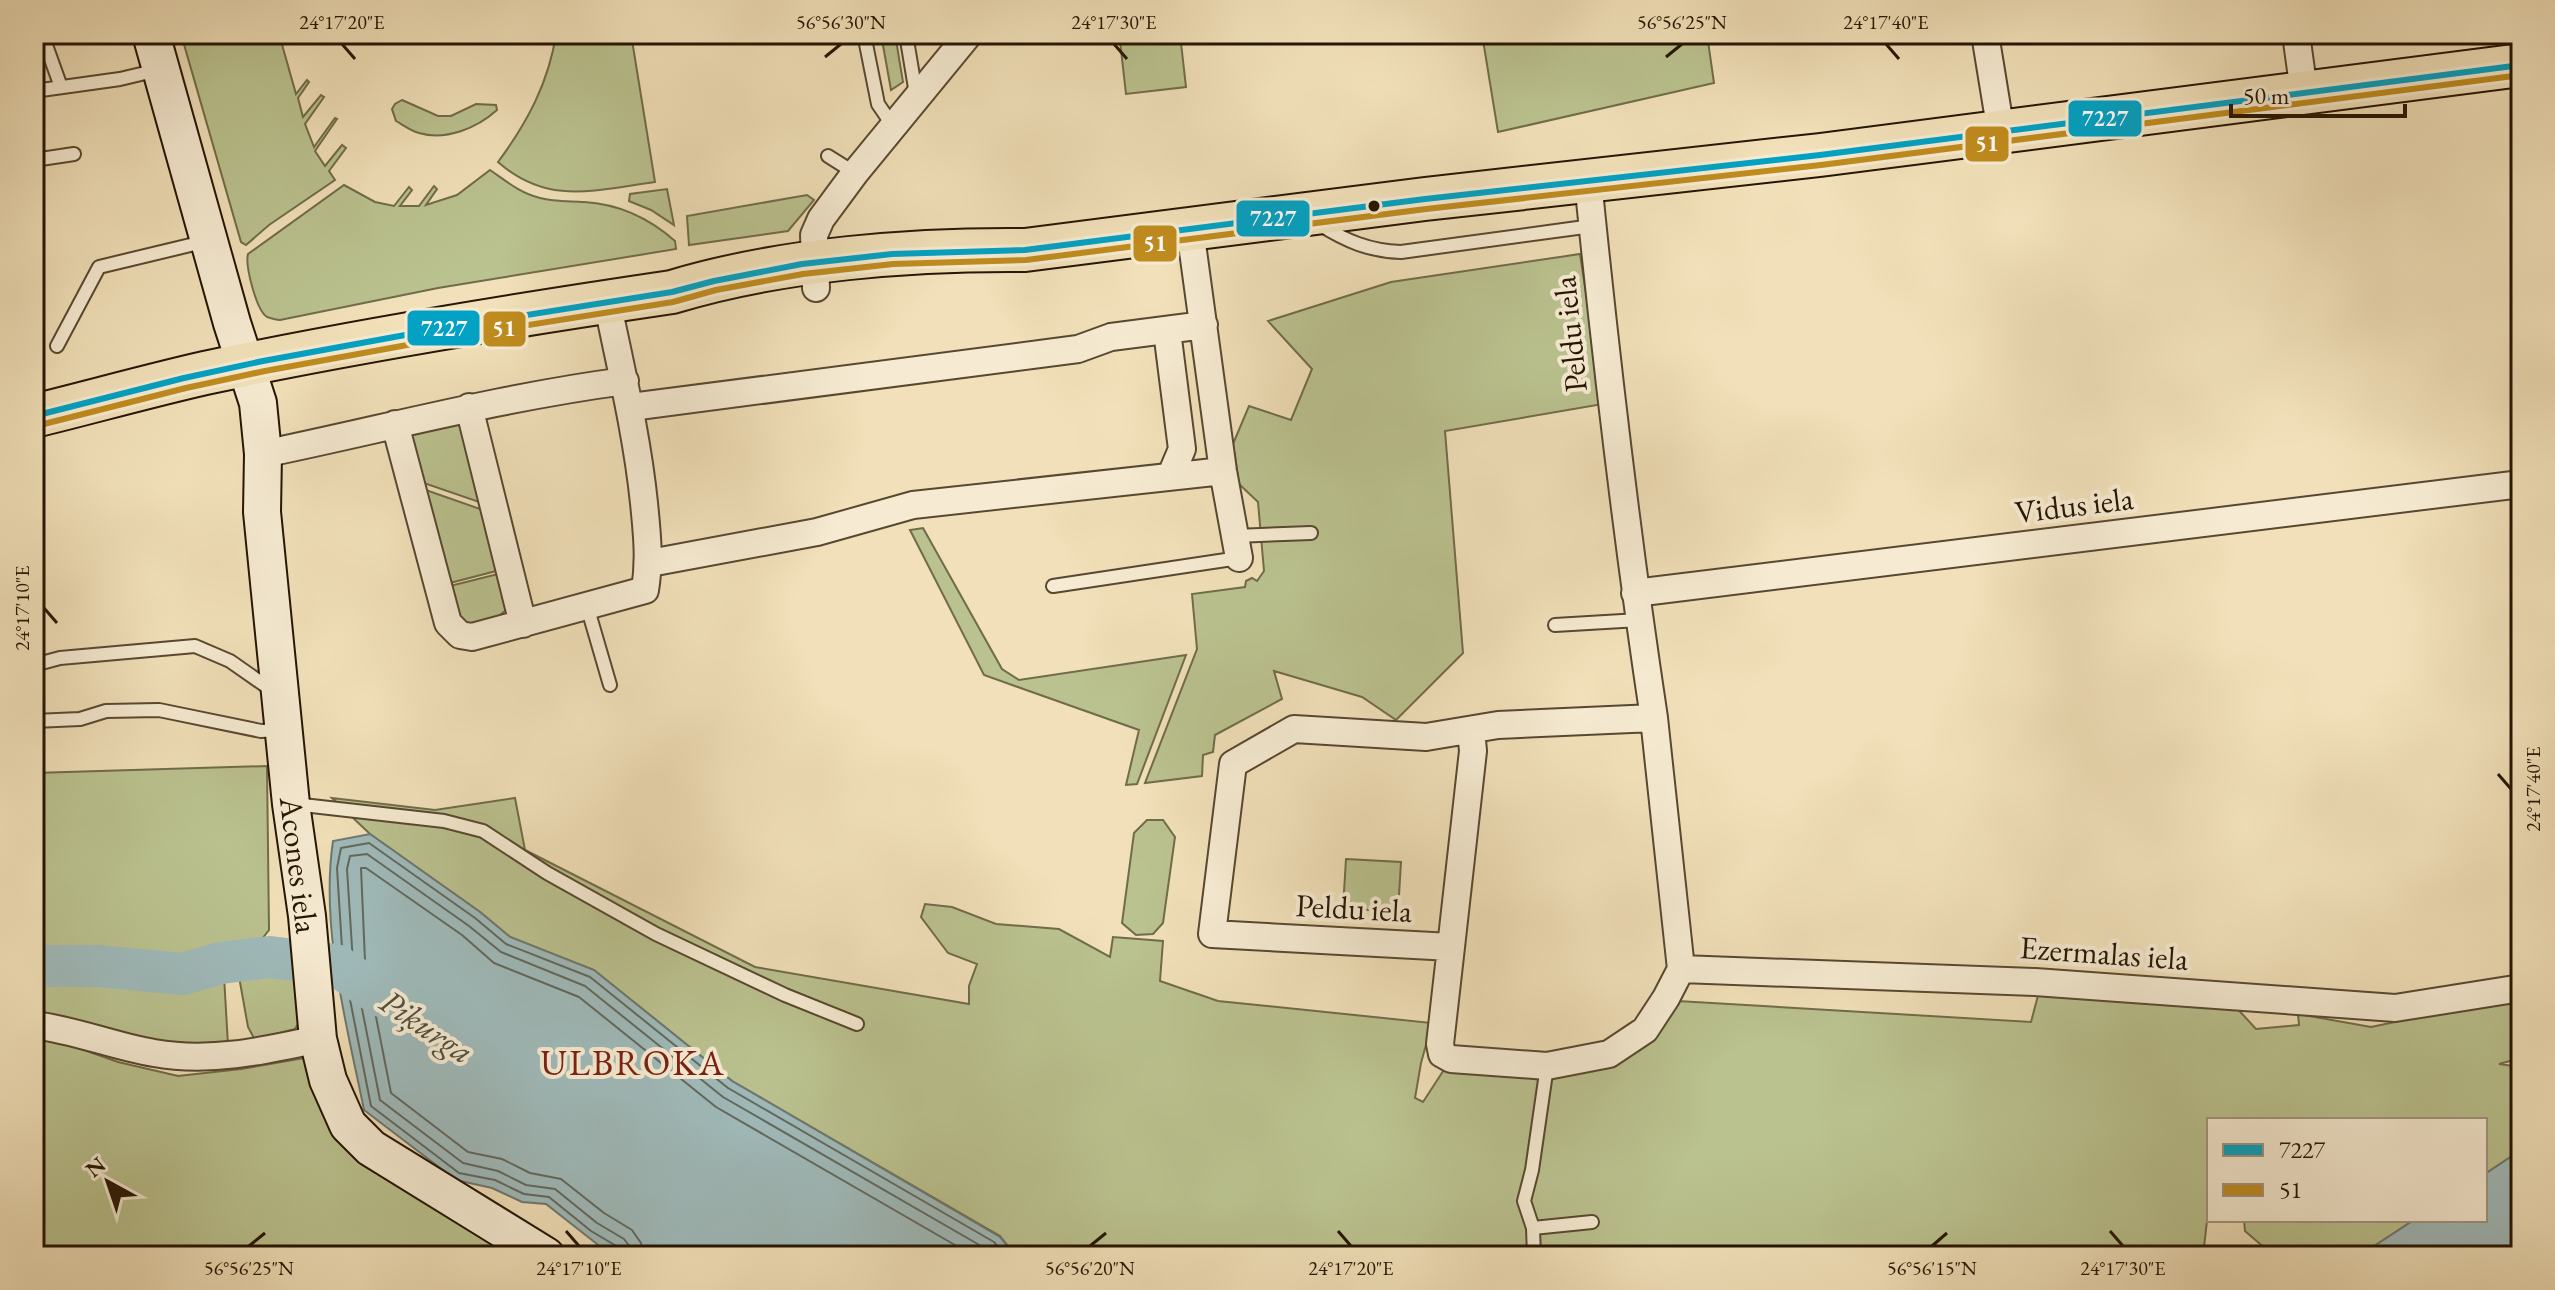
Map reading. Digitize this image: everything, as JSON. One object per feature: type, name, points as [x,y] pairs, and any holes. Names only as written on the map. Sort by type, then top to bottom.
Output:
[{"type":"main road","points":[[34,416],[246,365],[405,333],[607,301],[672,292],[760,296],[815,276],[929,273],[1025,250],[2001,132],[2521,65]]},
{"type":"street","points":[[151,34],[161,69]]},
{"type":"street","points":[[815,276],[814,235],[821,219],[969,34]]},
{"type":"street","points":[[1985,34],[2001,132]]},
{"type":"street","points":[[2296,34],[2304,92]]},
{"type":"street","name":"Acones iela","points":[[161,69],[258,403],[263,454],[262,512],[291,804],[307,916],[318,1039],[328,1080],[348,1125],[371,1148],[546,1256]]},
{"type":"street","name":"Peldu iela","points":[[1588,181],[1635,593],[1654,718],[1681,969],[1645,1030],[1609,1054],[1547,1066],[1451,1059],[1442,1054],[1440,1044],[1451,947],[1212,934],[1233,764],[1294,729],[1426,737],[1498,725],[1654,718]]},
{"type":"street","points":[[1190,229],[1223,471],[1237,547]]},
{"type":"street","points":[[395,424],[448,623],[460,635],[472,637],[645,590],[650,563],[641,467],[607,301]]},
{"type":"street","points":[[631,407],[1032,356],[1078,349],[1111,337],[1204,325]]},
{"type":"street","points":[[1167,331],[1182,449],[1171,475]]},
{"type":"street","points":[[263,454],[469,407],[625,381]]},
{"type":"street","points":[[469,407],[523,624]]},
{"type":"street","points":[[650,563],[817,532],[913,505],[1223,471]]},
{"type":"street","name":"Vidus iela","points":[[1635,593],[2521,484]]},
{"type":"street","points":[[1451,947],[1473,751],[1471,730]]},
{"type":"street","name":"Ezermalas iela","points":[[1681,969],[2035,982],[2395,1008],[2521,988]]},
{"type":"street","points":[[34,1025],[153,1053],[184,1057],[244,1055],[318,1039]]},
{"type":"lane","points":[[42,34],[61,87]]},
{"type":"lane","points":[[864,34],[878,104],[893,126]]},
{"type":"lane","points":[[906,34],[917,97]]},
{"type":"lane","points":[[34,91],[120,79],[161,69]]},
{"type":"lane","points":[[34,160],[74,154]]},
{"type":"lane","points":[[828,156],[855,173]]},
{"type":"lane","points":[[1303,215],[1348,242],[1379,251],[1401,252],[1592,226]]},
{"type":"lane","points":[[57,346],[99,267],[209,240]]},
{"type":"lane","points":[[1053,586],[1311,533]]},
{"type":"lane","points":[[587,606],[610,685]]},
{"type":"lane","points":[[1555,625],[1639,620]]},
{"type":"lane","points":[[34,665],[60,658],[195,646],[230,661],[283,713],[261,731],[159,710],[106,711],[80,719],[34,721]]},
{"type":"lane","points":[[291,804],[444,821],[483,831],[547,873],[656,934],[785,995],[857,1024]]},
{"type":"lane","points":[[1534,1256],[1533,1228],[1524,1201],[1532,1170],[1547,1066]]},
{"type":"lane","points":[[1533,1228],[1592,1222]]},
{"type":"green space","points":[[181,34],[279,34],[296,94],[307,80],[309,82],[298,98],[303,117],[321,95],[324,97],[305,124],[314,147],[337,119],[315,151],[325,166],[342,145],[346,148],[329,171],[335,180],[269,225],[246,245],[241,242]]},
{"type":"green space","points":[[556,34],[631,34],[655,182],[592,191],[554,190],[517,176],[498,162],[535,101],[548,69]]},
{"type":"green space","points":[[881,34],[895,34],[903,82],[891,90]]},
{"type":"green space","points":[[1180,34],[1186,87],[1126,94],[1120,41]]},
{"type":"green space","points":[[1482,34],[1707,34],[1714,83],[1498,132]]},
{"type":"green space","points":[[402,100],[438,116],[451,116],[476,104],[496,105],[497,110],[461,131],[429,135],[413,131],[396,121],[392,109]]},
{"type":"green space","points":[[490,170],[533,196],[597,203],[633,214],[675,241],[676,249],[438,288],[280,320],[263,313],[252,287],[248,254],[344,185],[375,202],[394,206],[409,187],[412,190],[400,206],[419,206],[434,186],[437,189],[426,205],[457,195]]},
{"type":"green space","points":[[667,189],[674,225],[651,210],[629,201],[630,194]]},
{"type":"green space","points":[[807,195],[814,200],[788,231],[689,245],[687,216]]},
{"type":"green space","points":[[1580,254],[1603,404],[1445,431],[1463,653],[1396,720],[1362,697],[1274,671],[1282,699],[1215,735],[1213,752],[1203,755],[1202,776],[1145,783],[1197,649],[1192,594],[1245,587],[1246,581],[1252,578],[1257,581],[1264,571],[1258,502],[1239,484],[1233,444],[1249,406],[1291,420],[1312,369],[1268,321],[1391,282]]},
{"type":"green space","points":[[462,422],[482,503],[418,481],[408,436]]},
{"type":"green space","points":[[420,488],[483,510],[500,570],[446,584]]},
{"type":"green space","points":[[923,528],[1002,669],[1019,680],[1186,655],[1137,784],[1126,785],[1139,730],[984,675],[910,530]]},
{"type":"green space","points":[[502,573],[506,610],[480,624],[465,623],[459,619],[446,587]]},
{"type":"green space","points":[[267,766],[269,930],[258,944],[176,961],[34,950],[34,773]]},
{"type":"green space","points":[[332,798],[435,810],[515,798],[525,850],[755,967],[969,1004],[969,986],[977,964],[948,953],[921,917],[925,904],[952,907],[996,924],[1059,929],[1110,957],[1113,937],[1163,941],[1160,981],[1218,1001],[1432,1023],[1415,1098],[1423,1102],[1451,1059],[1611,1066],[1641,1049],[1678,1001],[2031,1022],[2040,988],[2233,1004],[2256,1029],[2299,1025],[2298,1014],[2371,1027],[2521,996],[2521,1058],[2499,1064],[2521,1067],[2521,1150],[2487,1173],[2487,1118],[2207,1118],[2207,1221],[2203,1256],[1016,1256],[1000,1236],[732,1081],[594,970],[510,937],[370,834]]},
{"type":"green space","points":[[1147,820],[1163,820],[1175,837],[1163,923],[1153,934],[1136,935],[1122,923],[1134,833]]},
{"type":"green space","points":[[1346,859],[1401,862],[1398,912],[1343,908]]},
{"type":"green space","points":[[270,966],[301,969],[301,1019],[295,1029],[255,1040],[248,1027],[238,971]]},
{"type":"green space","points":[[224,976],[228,1045],[168,1046],[34,1017],[34,979],[180,990]]},
{"type":"green space","points":[[34,1038],[67,1044],[118,1062],[178,1076],[310,1057],[320,1097],[517,1256],[34,1256]]},
{"type":"green space","points":[[2244,1222],[2411,1222],[2359,1256],[2274,1256],[2245,1231]]},
{"type":"water","points":[[370,834],[510,937],[594,970],[732,1081],[1000,1237],[1016,1256],[621,1256],[602,1248],[546,1204],[522,1202],[492,1188],[456,1180],[364,1110],[337,976],[330,874],[333,841]]},
{"type":"water","points":[[2521,1150],[2521,1256],[2359,1256],[2411,1222],[2487,1222],[2487,1173]]},
{"type":"waterway","name":"Piķurga","points":[[34,966],[98,966],[183,974],[221,963],[270,957],[336,965],[381,996]]},
{"type":"transit line","name":"7227","points":[[34,416],[263,361],[438,329],[672,292],[802,264],[892,254],[1025,250],[1425,199],[1820,155],[2521,65]]},
{"type":"transit line","name":"51","points":[[36,426],[265,371],[673,302],[716,290],[803,274],[893,264],[1026,260],[1426,209],[1821,165],[2521,75]]},
{"type":"district","name":"ULBROKA","points":[[633,1062]]}]
